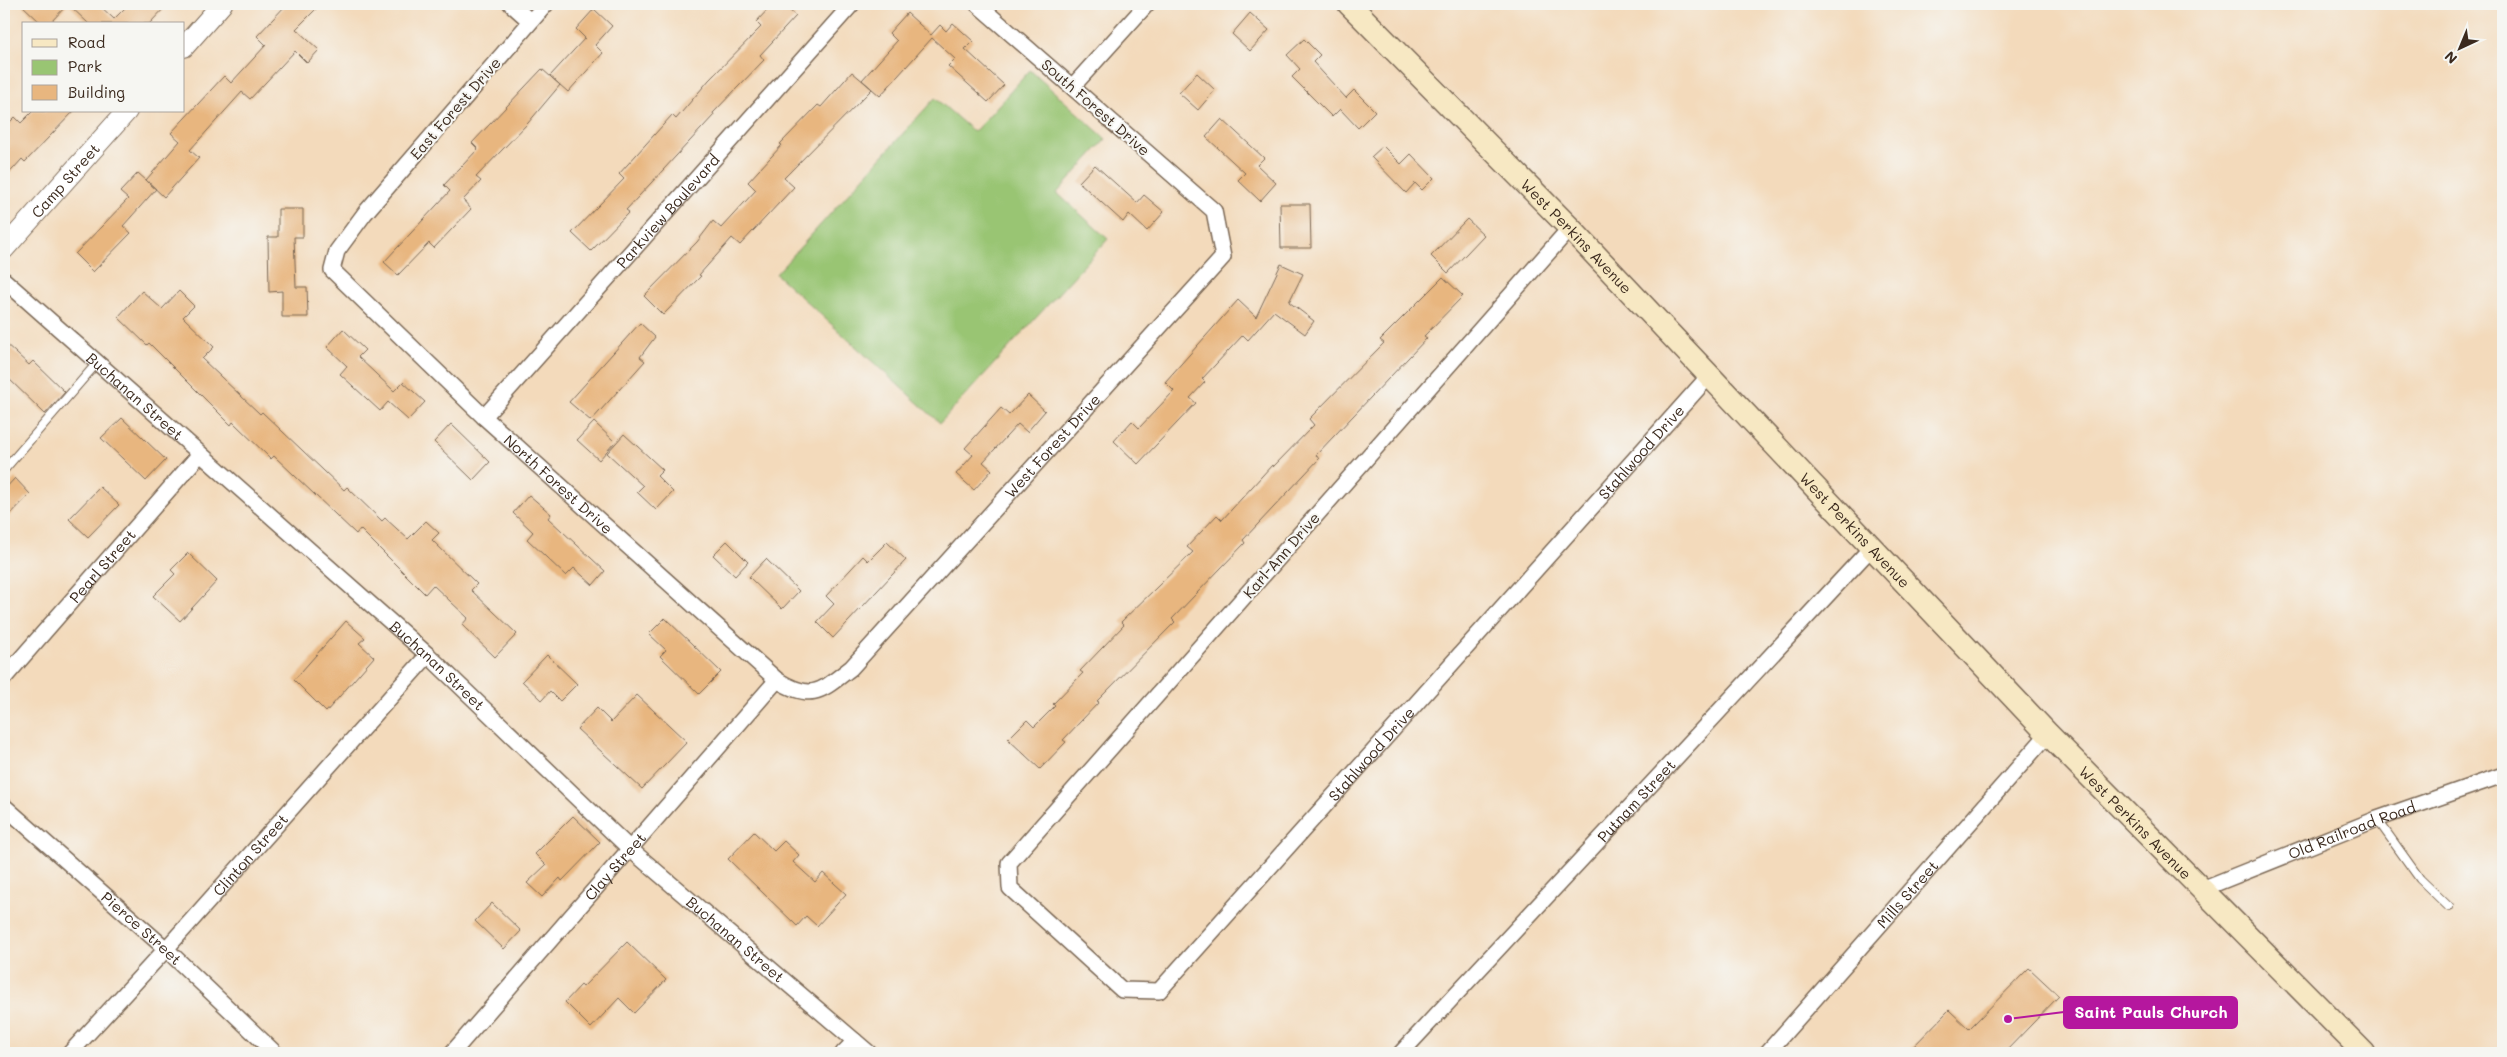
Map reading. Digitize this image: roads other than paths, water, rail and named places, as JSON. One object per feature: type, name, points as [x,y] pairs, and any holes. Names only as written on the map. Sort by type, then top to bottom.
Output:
[{"type":"main road","name":"West Perkins Avenue","points":[[1349,4],[1570,228],[2048,734],[2364,1053]]},
{"type":"street","points":[[185,46],[222,4]]},
{"type":"street","points":[[511,4],[530,21]]},
{"type":"street","name":"East Forest Drive","points":[[365,213],[546,4]]},
{"type":"street","name":"Parkview Boulevard","points":[[484,417],[852,4]]},
{"type":"street","name":"South Forest Drive","points":[[977,4],[1214,211]]},
{"type":"street","points":[[1072,86],[1146,4]]},
{"type":"street","name":"Camp Street","points":[[4,249],[125,112]]},
{"type":"street","name":"West Forest Drive","points":[[851,668],[1223,257],[1214,211]]},
{"type":"street","name":"North Forest Drive","points":[[365,213],[337,251],[332,270],[484,417],[776,680],[795,691],[820,692],[851,668]]},
{"type":"street","name":"Karl-Ann Drive","points":[[1010,888],[1009,863],[1570,228]]},
{"type":"street","name":"Buchanan Street","points":[[4,280],[428,655],[630,848],[869,1053]]},
{"type":"street","name":"Stahlwood Drive","points":[[1010,888],[1122,990],[1159,991],[1709,376]]},
{"type":"street","name":"Pearl Street","points":[[4,678],[200,454]]},
{"type":"street","name":"Putnam Street","points":[[1401,1053],[1872,547]]},
{"type":"street","name":"Clinton Street","points":[[70,1053],[166,949],[428,655]]},
{"type":"street","name":"Clay Street","points":[[452,1053],[776,680]]},
{"type":"street","name":"Mills Street","points":[[1767,1053],[2048,734]]},
{"type":"street","name":"Old Railroad Road","points":[[2202,889],[2230,876],[2377,819],[2503,775]]},
{"type":"street","name":"Pierce Street","points":[[4,806],[166,949],[275,1053]]},
{"type":"street","points":[[843,1053],[855,1040]]},
{"type":"lane","points":[[4,470],[97,362]]},
{"type":"lane","points":[[2377,819],[2420,879],[2449,907]]},
{"type":"place","name":"Saint Pauls Church","points":[[2008,1019]]}]
